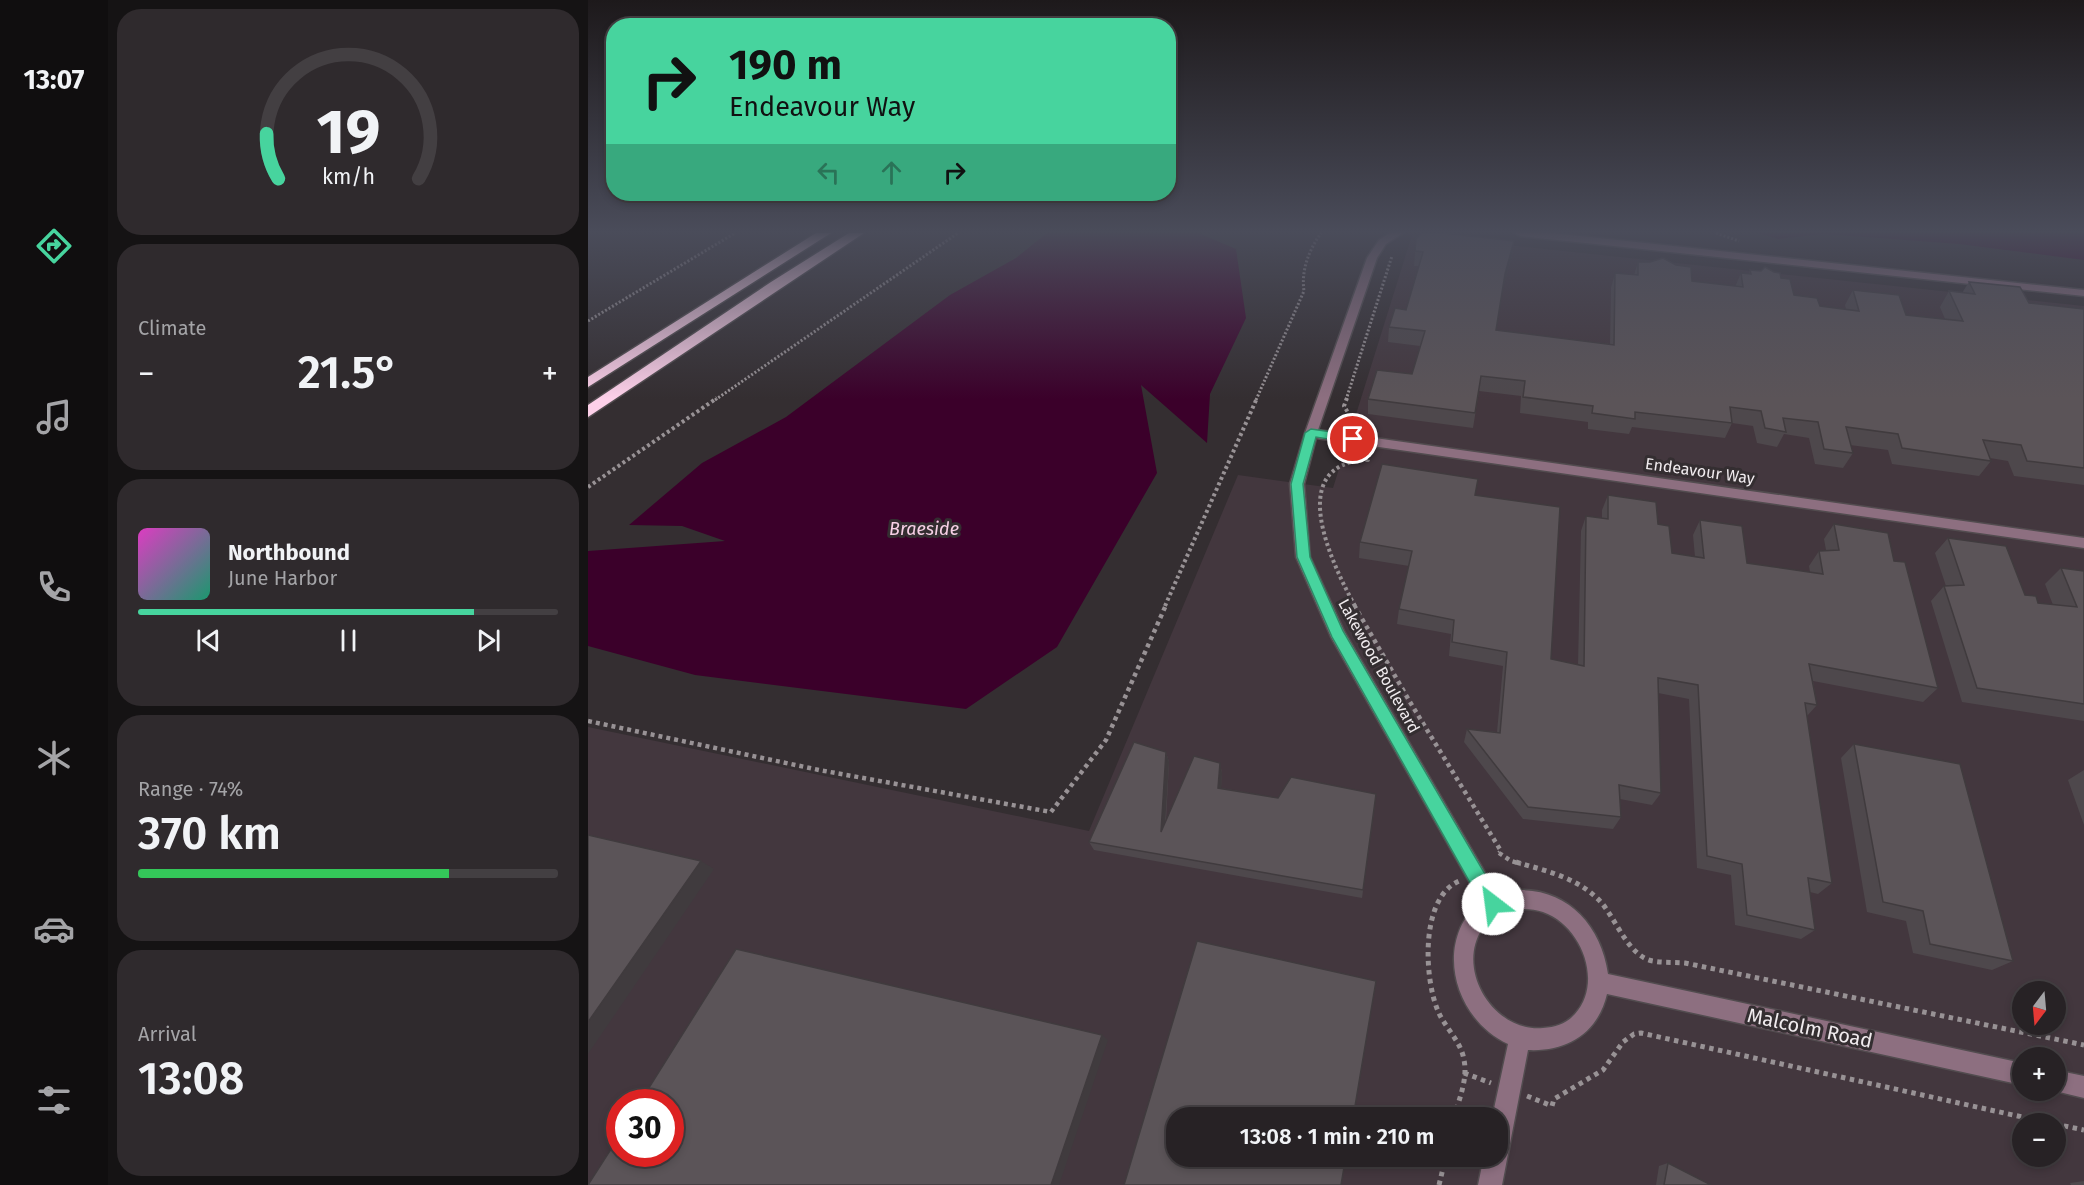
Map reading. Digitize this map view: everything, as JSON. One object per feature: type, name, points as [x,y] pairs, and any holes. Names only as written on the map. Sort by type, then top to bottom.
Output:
[{"type":"highway","points":[[588,383],[738,288]]},
{"type":"highway","points":[[588,412],[770,288]]},
{"type":"street","name":"Lakewood Boulevard","points":[[1361,288],[1311,433],[1297,484],[1304,557],[1337,633],[1493,904]]},
{"type":"street","points":[[2040,288],[2084,293]]},
{"type":"street","name":"Endeavour Way","points":[[1311,433],[2084,543]]},
{"type":"street","points":[[1511,899],[1528,899],[1549,904],[1568,916],[1582,931],[1593,949],[1599,972],[1598,993],[1591,1013],[1578,1028],[1560,1037],[1537,1041],[1512,1035],[1488,1019],[1473,998],[1464,976],[1463,955],[1467,935],[1478,917],[1493,904],[1511,899]]},
{"type":"street","name":"Malcolm Road","points":[[1598,982],[2012,1072]]},
{"type":"street","points":[[1506,1107],[1520,1037]]},
{"type":"street","points":[[2066,1083],[2084,1087]]},
{"type":"street","points":[[1490,1185],[1494,1167]]},
{"type":"path","points":[[588,321],[643,288]]},
{"type":"path","points":[[588,487],[877,288]]},
{"type":"path","points":[[588,721],[694,745],[900,786],[1051,812],[1106,740],[1304,288]]},
{"type":"path","points":[[1381,288],[1344,406],[1352,419],[1375,429],[1368,460],[1354,460],[1335,467],[1327,474],[1322,484],[1322,513],[1328,546],[1334,563],[1368,629],[1502,851],[1499,853],[1501,857],[1564,876],[1585,889],[1599,901],[1631,947],[1650,961],[1694,964],[2084,1045]]},
{"type":"path","points":[[1464,1073],[1552,1106],[1554,1099],[1604,1069],[1626,1038],[1633,1033],[1641,1033],[2012,1115]]},
{"type":"path","points":[[2066,1126],[2084,1130]]},
{"type":"path","points":[[1439,1185],[1443,1167]]},
{"type":"shaded area","points":[[1395,288],[1916,288],[2084,306],[2084,1185],[588,1185],[588,727],[1089,831],[1238,475],[1333,488]]},
{"type":"water","name":"Braeside","points":[[962,288],[1242,288],[1246,318],[1210,394],[1207,443],[1141,385],[1157,473],[1057,647],[966,709],[695,675],[588,646],[588,551],[725,541],[682,526],[629,525],[702,463],[786,417]]},
{"type":"building","points":[[1412,288],[1503,288],[1496,330],[1614,345],[1615,288],[1792,288],[1794,295],[1817,298],[1820,306],[1859,311],[1853,290],[1899,295],[1906,315],[1963,321],[1949,291],[1975,294],[1972,288],[2021,288],[2029,303],[2084,309],[2084,468],[2027,461],[2021,445],[1983,440],[1991,461],[1902,448],[1898,434],[1846,427],[1853,453],[1824,449],[1818,422],[1783,418],[1786,432],[1765,428],[1761,411],[1730,407],[1732,423],[1635,412],[1635,419],[1592,413],[1593,406],[1523,397],[1525,381],[1481,376],[1475,413],[1368,399],[1377,370],[1412,374],[1425,331],[1389,327],[1395,308],[1406,310]]},
{"type":"building","points":[[1382,464],[1478,479],[1475,495],[1560,507],[1551,659],[1584,666],[1586,516],[1608,519],[1608,495],[1656,502],[1658,524],[1669,526],[1672,553],[1704,558],[1700,520],[1742,526],[1747,563],[1823,574],[1819,551],[1839,550],[1834,524],[1888,533],[1894,561],[1905,562],[1938,688],[1809,664],[1817,705],[1805,703],[1832,883],[1808,878],[1815,930],[1747,915],[1742,864],[1707,856],[1698,685],[1658,678],[1661,793],[1619,785],[1621,817],[1528,807],[1467,729],[1500,733],[1507,652],[1452,642],[1454,620],[1399,609],[1412,551],[1360,542]]},
{"type":"building","points":[[1948,538],[2006,546],[2025,595],[2036,596],[2038,603],[2077,607],[2061,568],[2084,571],[2084,704],[1977,688],[1944,586],[1964,585]]},
{"type":"building","points":[[1134,742],[1166,752],[1161,832],[1194,756],[1220,763],[1218,788],[1278,798],[1291,777],[1376,794],[1363,890],[1089,842]]},
{"type":"building","points":[[1854,744],[1960,764],[2013,961],[1930,944],[1923,911],[1883,902]]},
{"type":"building","points":[[588,835],[701,861],[588,1022]]},
{"type":"building","points":[[1197,941],[1376,981],[1355,1107],[1166,1107],[1166,1167],[1344,1167],[1341,1185],[1124,1185]]},
{"type":"building","points":[[736,949],[1102,1035],[1051,1185],[588,1185],[606,1157],[606,1167],[684,1167],[684,1089],[648,1089]]},
{"type":"building","points":[[1668,1163],[1711,1185],[1664,1185]]},
{"type":"route","points":[[1353,439],[1311,433],[1297,484],[1304,557],[1337,633],[1493,904]]}]
